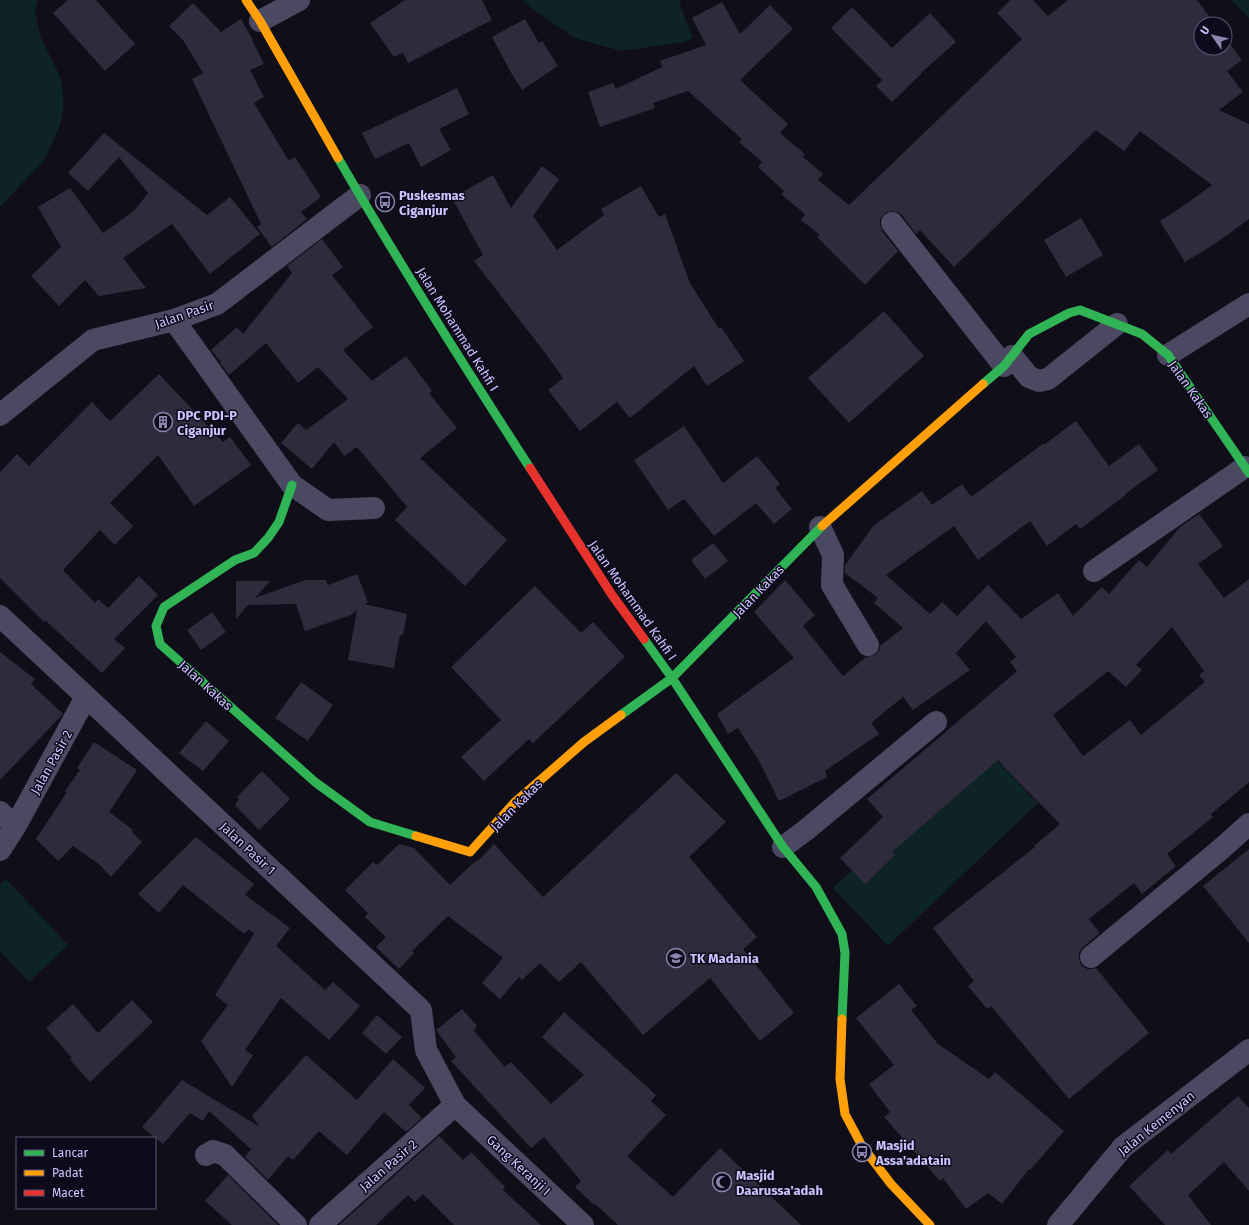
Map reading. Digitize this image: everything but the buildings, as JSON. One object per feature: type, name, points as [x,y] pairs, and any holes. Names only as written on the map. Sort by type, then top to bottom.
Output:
[{"type":"street","name":"Jalan Mohammad Kahfi I","points":[[246,0],[260,21],[360,195],[491,408],[577,542],[612,595],[672,678],[783,847],[816,887],[842,934],[845,953],[840,1079],[845,1114],[862,1146],[892,1184],[930,1225]]},
{"type":"street","points":[[260,21],[299,0]]},
{"type":"street","name":"Jalan Pasir","points":[[0,415],[93,340],[174,320],[217,304],[360,195]]},
{"type":"street","points":[[892,223],[1008,361],[1039,381],[1048,379],[1117,324]]},
{"type":"street","points":[[1168,355],[1249,304]]},
{"type":"street","name":"Jalan Kakas","points":[[292,485],[279,522],[268,538],[254,553],[235,560],[164,607],[156,626],[160,644],[315,782],[370,822],[470,852],[514,803],[584,742],[672,678],[820,527],[1008,361],[1029,334],[1069,313],[1080,310],[1142,334],[1168,355],[1247,470]]},
{"type":"street","points":[[174,320],[292,485],[328,510],[374,508]]},
{"type":"street","points":[[1094,571],[1247,470]]},
{"type":"street","points":[[820,527],[833,555],[832,585],[868,645]]},
{"type":"street","name":"Jalan Pasir 1","points":[[0,616],[422,1010],[426,1050],[455,1105]]},
{"type":"street","name":"Jalan Pasir 2","points":[[0,850],[16,827],[86,697]]},
{"type":"street","points":[[783,847],[806,830],[936,722]]},
{"type":"street","points":[[0,812],[16,827]]},
{"type":"street","points":[[1092,957],[1249,824]]},
{"type":"street","name":"Jalan Kemenyan","points":[[1058,1225],[1123,1147],[1249,1050]]},
{"type":"street","name":"Jalan Pasir 2","points":[[320,1225],[455,1105]]},
{"type":"street","name":"Gang Keranji I","points":[[455,1105],[584,1225]]},
{"type":"street","points":[[206,1155],[214,1151],[225,1155],[296,1225]]},
{"type":"green space","points":[[0,0],[38,0],[35,10],[37,22],[41,38],[61,80],[63,111],[60,125],[45,159],[0,207]]},
{"type":"green space","points":[[523,0],[680,0],[681,8],[693,38],[685,42],[621,51],[575,38],[534,10]]},
{"type":"green space","points":[[1231,0],[1249,0],[1249,18]]},
{"type":"green space","points":[[983,746],[1038,803],[888,946],[833,888]]},
{"type":"green space","points":[[6,879],[68,945],[29,982],[0,951],[0,884]]},
{"type":"traffic: fast","points":[[338,158],[432,314],[530,468]]},
{"type":"traffic: fast","points":[[983,384],[1004,366],[1029,334],[1069,313],[1080,310],[1142,334],[1168,355],[1249,473]]},
{"type":"traffic: fast","points":[[292,485],[279,522],[268,538],[254,553],[235,560],[164,607],[156,626],[160,644],[315,782],[370,822],[416,836]]},
{"type":"traffic: fast","points":[[621,715],[672,678],[822,526]]},
{"type":"traffic: fast","points":[[644,639],[672,678],[783,847],[816,887],[842,934],[845,953],[842,1019]]},
{"type":"traffic: slow","points":[[246,0],[260,21],[338,158]]},
{"type":"traffic: slow","points":[[822,526],[983,384]]},
{"type":"traffic: slow","points":[[416,836],[470,852],[514,803],[584,742],[621,715]]},
{"type":"traffic: slow","points":[[842,1019],[840,1079],[845,1114],[862,1146],[891,1184],[930,1225]]},
{"type":"traffic: jam","points":[[530,468],[612,595],[644,639]]},
{"type":"place","name":"Puskesmas Ciganjur","points":[[385,202]]},
{"type":"place","name":"DPC PDI-P Ciganjur","points":[[163,422]]},
{"type":"place","name":"TK Madania","points":[[676,958]]},
{"type":"place","name":"Masjid Assa'adatain","points":[[862,1152]]},
{"type":"place","name":"Masjid Daarussa'adah","points":[[722,1182]]}]
